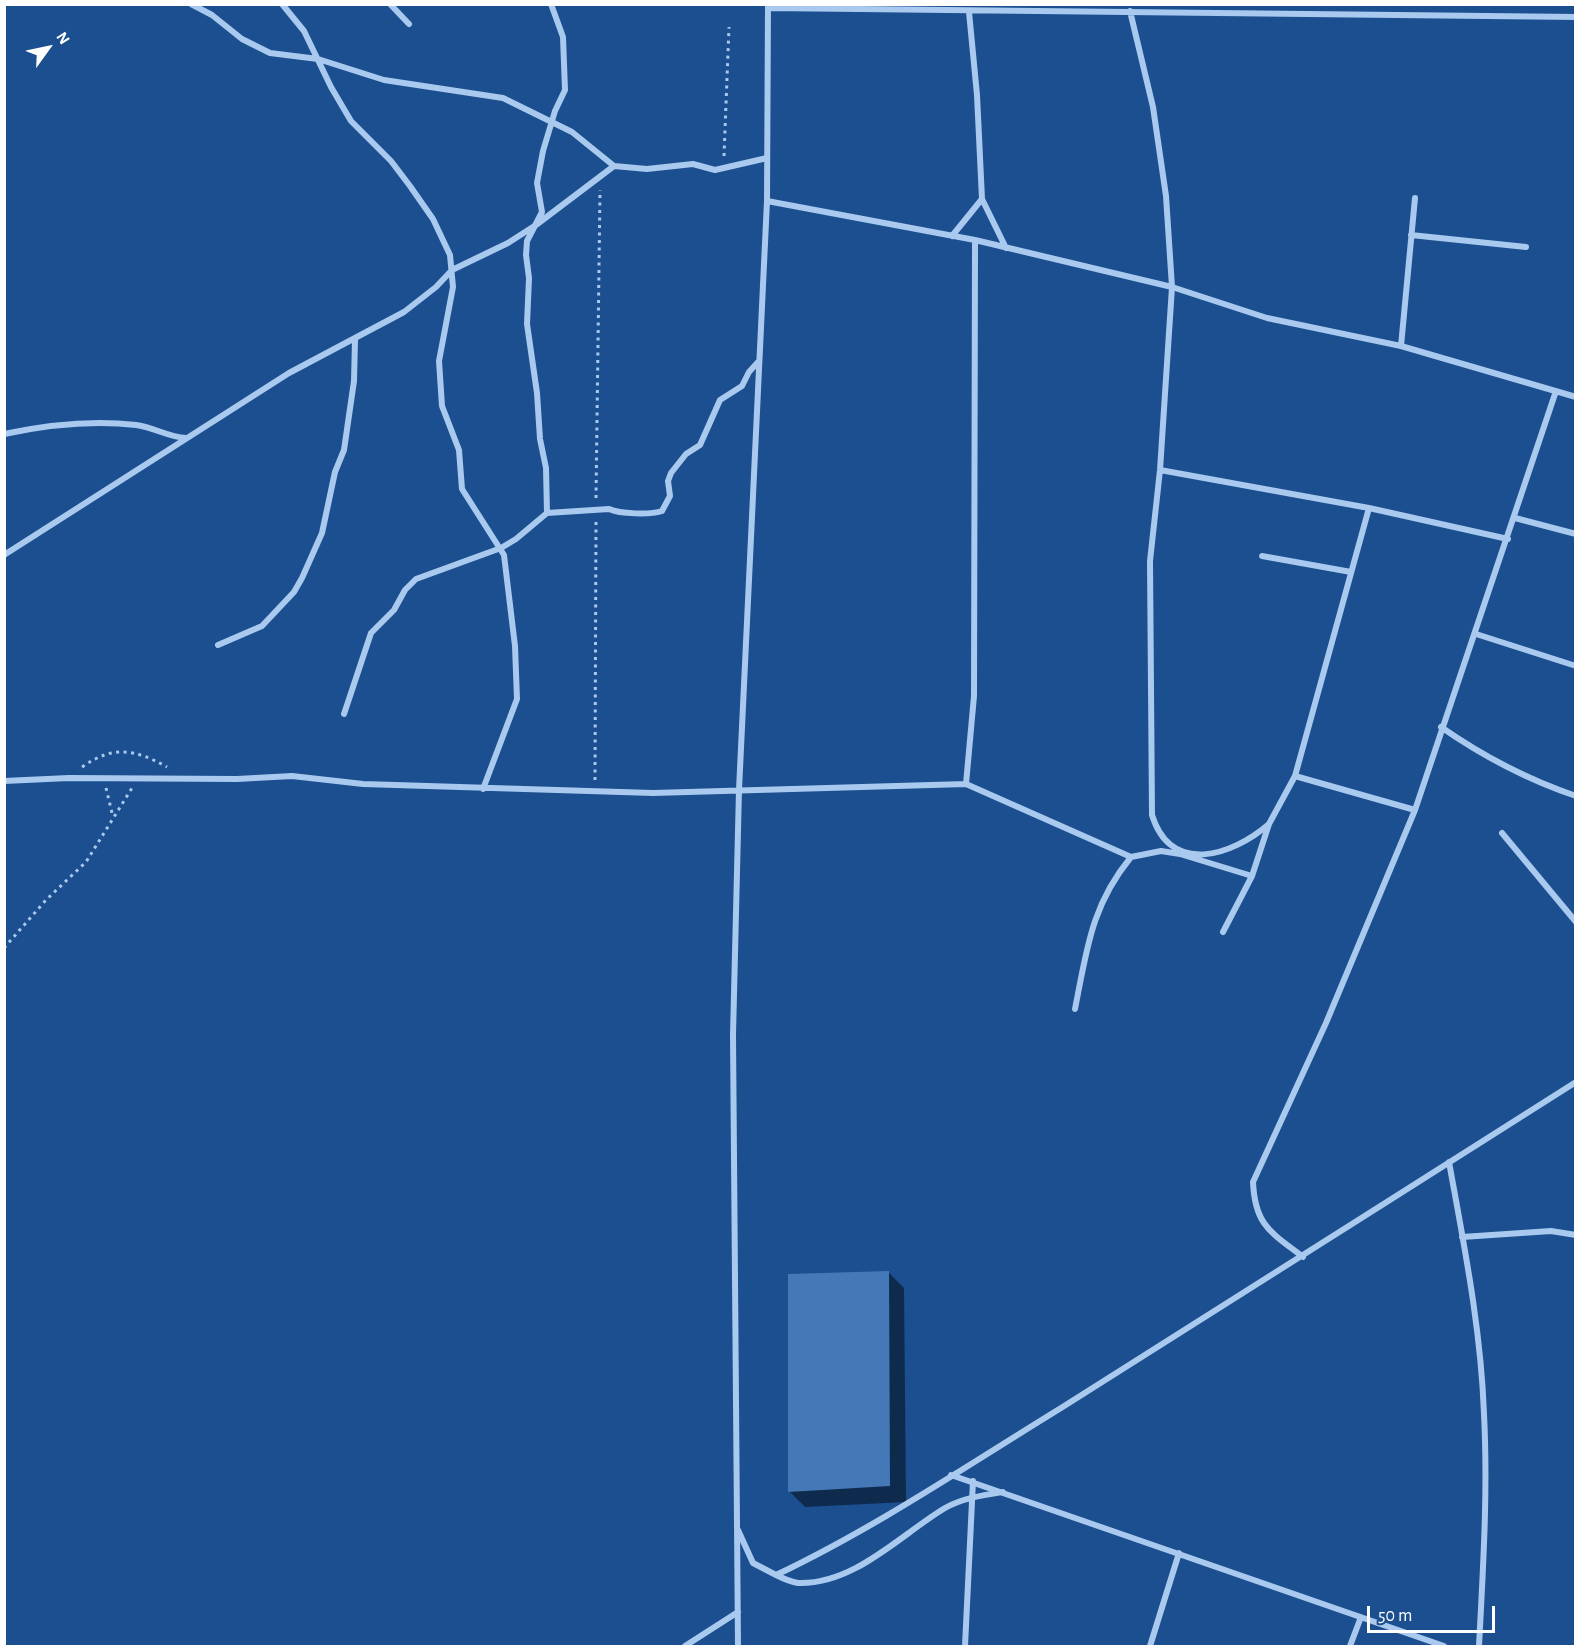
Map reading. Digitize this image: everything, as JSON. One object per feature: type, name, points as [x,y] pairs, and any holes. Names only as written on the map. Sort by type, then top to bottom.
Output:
[{"type":"street","points":[[192,4],[212,15],[242,39],[270,52],[318,59],[377,78],[488,94],[572,132],[614,166],[646,169],[685,164],[723,170],[767,158]]},
{"type":"street","points":[[282,4],[304,31],[351,121],[391,161],[433,219],[450,255],[451,294],[440,346],[442,406],[459,450],[462,489],[501,548],[507,569],[515,638],[516,699],[483,789]]},
{"type":"street","points":[[390,4],[409,24]]},
{"type":"street","points":[[547,513],[546,468],[540,439],[537,393],[527,324],[529,278],[526,248],[542,212],[537,183],[552,121],[566,83],[563,37],[551,4]]},
{"type":"street","points":[[738,1647],[733,1035],[740,790],[767,201],[768,6],[969,12],[1130,11],[1575,17]]},
{"type":"street","points":[[1130,11],[1153,107],[1166,196],[1172,287],[1160,470],[1150,561],[1152,815],[1157,831],[1180,854],[1206,854],[1229,850],[1251,840],[1269,824]]},
{"type":"street","points":[[969,12],[977,96],[982,199],[1006,248]]},
{"type":"street","points":[[4,555],[36,537],[186,438],[303,365],[355,340],[411,308],[452,270],[508,243],[536,225],[614,166]]},
{"type":"street","points":[[1401,346],[1415,198]]},
{"type":"street","points":[[952,236],[982,199]]},
{"type":"street","points":[[767,201],[975,240],[1172,287],[1267,318],[1401,346],[1575,397]]},
{"type":"street","points":[[1412,235],[1526,247]]},
{"type":"street","points":[[966,784],[974,696],[975,240]]},
{"type":"street","points":[[218,645],[262,626],[294,592],[302,578],[310,555],[322,533],[335,472],[345,443],[354,381],[355,340]]},
{"type":"street","points":[[344,714],[371,633],[394,610],[405,590],[416,579],[501,548],[516,539],[547,513],[609,509],[616,512],[631,511],[646,514],[662,511],[670,496],[668,481],[671,473],[686,454],[700,445],[720,400],[742,386],[749,372],[759,361]]},
{"type":"street","points":[[1303,1257],[1273,1234],[1260,1220],[1254,1202],[1253,1182],[1326,1023],[1415,810],[1441,727],[1476,634],[1556,391]]},
{"type":"street","points":[[4,434],[45,426],[117,424],[150,427],[186,438]]},
{"type":"street","points":[[1160,470],[1369,508],[1508,539]]},
{"type":"street","points":[[1223,933],[1252,876],[1269,824],[1295,776],[1369,508]]},
{"type":"street","points":[[1515,518],[1575,534]]},
{"type":"street","points":[[1262,556],[1351,572]]},
{"type":"street","points":[[1476,634],[1575,666]]},
{"type":"street","points":[[1441,727],[1485,758],[1537,783],[1575,796]]},
{"type":"street","points":[[4,781],[69,778],[186,779],[292,776],[363,784],[653,794],[966,784],[1131,857],[1161,851],[1180,854],[1252,876]]},
{"type":"street","points":[[1295,776],[1415,810]]},
{"type":"street","points":[[1502,833],[1575,922]]},
{"type":"street","points":[[1075,1009],[1094,920],[1115,879],[1131,857]]},
{"type":"street","points":[[776,1575],[852,1534],[951,1475],[1303,1257],[1575,1082]]},
{"type":"street","points":[[1449,1162],[1477,1331],[1484,1412],[1486,1495],[1479,1647]]},
{"type":"street","points":[[1462,1237],[1551,1231],[1575,1235]]},
{"type":"street","points":[[951,1475],[1444,1647]]},
{"type":"street","points":[[965,1647],[973,1481]]},
{"type":"street","points":[[737,1526],[753,1563],[796,1583],[827,1579],[876,1555],[946,1508],[972,1498],[1003,1492]]},
{"type":"street","points":[[1150,1647],[1179,1553]]},
{"type":"street","points":[[685,1647],[738,1612]]},
{"type":"street","points":[[1350,1647],[1361,1617]]},
{"type":"path","points":[[723,170],[729,27]]},
{"type":"path","points":[[596,506],[601,176]]},
{"type":"path","points":[[595,792],[596,518]]},
{"type":"path","points":[[69,778],[94,759],[119,749],[154,760],[186,779]]},
{"type":"path","points":[[104,778],[113,819]]},
{"type":"path","points":[[4,948],[46,900],[86,862],[137,778]]},
{"type":"building","points":[[889,1271],[890,1486],[788,1492],[788,1274]]}]
